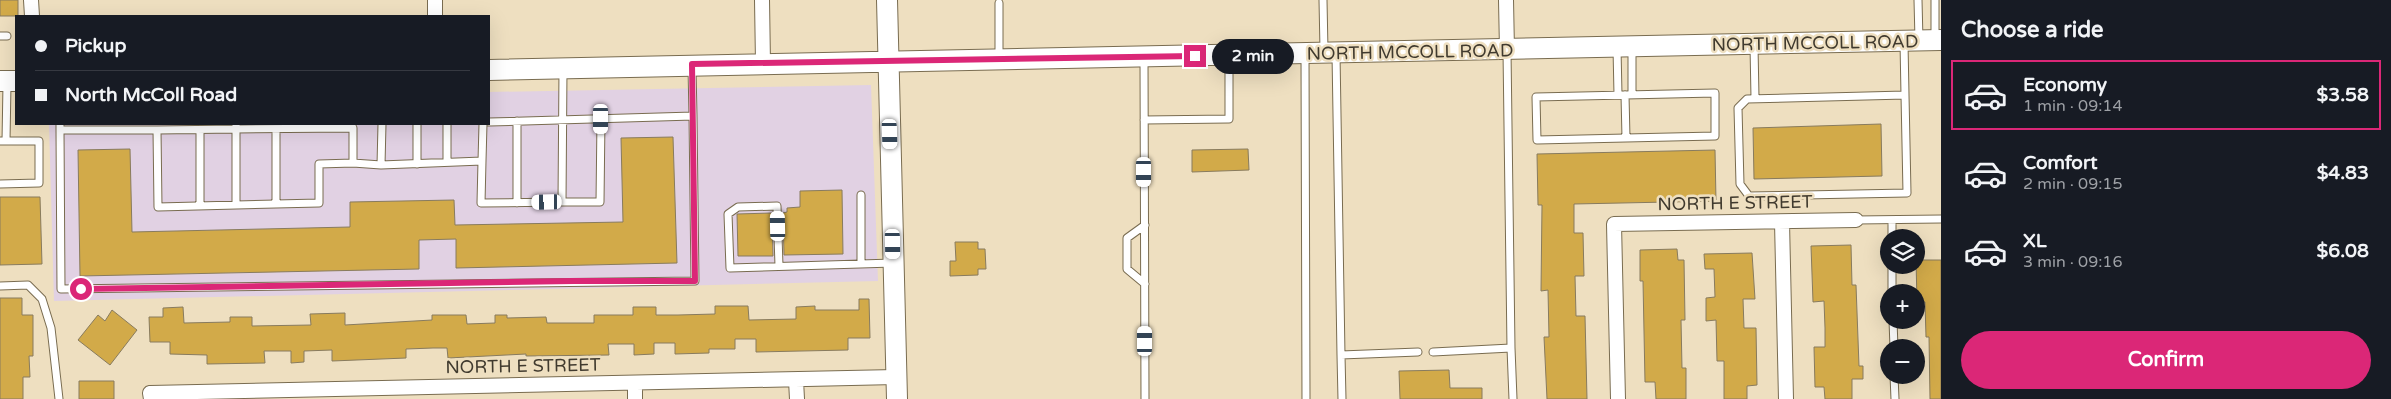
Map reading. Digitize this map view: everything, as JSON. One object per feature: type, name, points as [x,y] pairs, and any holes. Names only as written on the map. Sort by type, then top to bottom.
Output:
[{"type":"main road","points":[[887,0],[897,399]]},
{"type":"main road","name":"NORTH MCCOLL ROAD","points":[[490,70],[888,60],[1925,41]]},
{"type":"street","points":[[31,0],[32,15]]},
{"type":"street","points":[[435,0],[435,15]]},
{"type":"street","points":[[762,0],[763,63]]},
{"type":"street","points":[[1506,0],[1507,50]]},
{"type":"street","name":"NORTH E STREET","points":[[1618,399],[1614,224],[1856,220]]},
{"type":"street","points":[[1782,222],[1786,399]]},
{"type":"street","name":"NORTH E STREET","points":[[150,396],[474,393],[635,383],[896,377]]},
{"type":"street","points":[[796,380],[796,399]]},
{"type":"street","points":[[635,383],[635,399]]},
{"type":"lane","points":[[1306,399],[1323,0]]},
{"type":"lane","points":[[1918,0],[1925,41]]},
{"type":"lane","points":[[1905,95],[1747,99],[1738,108],[1740,184],[1749,196],[1907,193],[1905,95],[1925,41],[1934,0]]},
{"type":"lane","points":[[999,3],[999,58]]},
{"type":"lane","points":[[1754,44],[1755,98]]},
{"type":"lane","points":[[1624,47],[1625,95]]},
{"type":"lane","points":[[1624,47],[1626,138]]},
{"type":"lane","points":[[1507,50],[1513,399]]},
{"type":"lane","points":[[1322,53],[1342,399]]},
{"type":"lane","points":[[1144,120],[1229,119],[1229,55]]},
{"type":"lane","points":[[1144,56],[1146,399]]},
{"type":"lane","points":[[353,164],[353,128],[276,129],[236,126],[200,130],[157,130],[60,127],[61,289],[574,281],[695,281],[692,64]]},
{"type":"lane","points":[[562,202],[563,68]]},
{"type":"lane","points":[[0,184],[40,183],[39,141],[3,141],[8,81]]},
{"type":"lane","points":[[1715,93],[1715,136],[1537,140],[1536,97],[1625,95],[1715,93]]},
{"type":"lane","points":[[490,122],[693,116]]},
{"type":"lane","points":[[483,125],[481,203],[600,202],[601,119]]},
{"type":"lane","points":[[517,121],[517,203]]},
{"type":"lane","points":[[382,125],[382,165]]},
{"type":"lane","points":[[417,125],[417,164]]},
{"type":"lane","points":[[447,125],[447,162]]},
{"type":"lane","points":[[236,126],[236,205]]},
{"type":"lane","points":[[276,129],[276,204]]},
{"type":"lane","points":[[157,130],[158,207],[319,204],[319,164],[382,165],[482,161]]},
{"type":"lane","points":[[200,130],[200,206]]},
{"type":"lane","points":[[861,195],[861,263]]},
{"type":"lane","points":[[779,266],[777,206],[738,207],[728,214],[730,268],[893,263]]},
{"type":"lane","points":[[1856,220],[1941,220]]},
{"type":"lane","points":[[1892,221],[1892,229]]},
{"type":"lane","points":[[1145,225],[1127,238],[1127,269],[1145,284]]},
{"type":"lane","points":[[0,286],[28,285],[42,299],[51,328],[59,399]]},
{"type":"lane","points":[[1433,352],[1511,348]]},
{"type":"lane","points":[[1341,356],[1418,352]]},
{"type":"lane","points":[[1894,384],[1895,399]]},
{"type":"shaded area","points":[[871,85],[878,281],[54,301],[49,125],[490,125],[490,92]]},
{"type":"building","points":[[0,0],[18,0],[18,15],[0,16]]},
{"type":"building","points":[[1881,124],[1882,176],[1754,179],[1753,128]]},
{"type":"building","points":[[673,137],[677,263],[456,268],[456,239],[419,240],[419,269],[80,276],[78,150],[130,149],[132,232],[350,227],[350,202],[454,200],[455,225],[623,222],[621,138]]},
{"type":"building","points":[[1248,149],[1249,170],[1192,172],[1192,150]]},
{"type":"building","points":[[1715,150],[1716,201],[1574,204],[1574,233],[1583,233],[1584,276],[1575,276],[1576,316],[1585,316],[1587,399],[1547,399],[1544,337],[1549,337],[1548,290],[1541,291],[1542,205],[1538,205],[1537,154]]},
{"type":"building","points":[[842,190],[843,254],[784,255],[783,213],[787,212],[787,208],[800,207],[800,191]]},
{"type":"building","points":[[0,197],[40,197],[42,264],[0,265]]},
{"type":"building","points":[[772,213],[773,256],[738,256],[737,214]]},
{"type":"building","points":[[955,242],[978,242],[978,249],[985,249],[986,269],[978,269],[978,275],[950,276],[950,261],[956,261]]},
{"type":"building","points":[[1851,245],[1852,285],[1856,285],[1859,366],[1863,366],[1863,379],[1852,379],[1852,399],[1825,399],[1824,387],[1815,387],[1814,347],[1825,347],[1825,328],[1824,301],[1813,302],[1811,246]]},
{"type":"building","points":[[1677,249],[1678,260],[1684,260],[1685,320],[1681,320],[1682,368],[1686,368],[1686,399],[1656,399],[1655,382],[1645,382],[1643,281],[1640,281],[1640,250]]},
{"type":"building","points":[[1752,253],[1755,299],[1743,299],[1744,328],[1756,328],[1757,385],[1747,386],[1747,399],[1724,399],[1724,361],[1717,361],[1716,320],[1706,321],[1706,298],[1715,297],[1714,269],[1705,269],[1704,254]]},
{"type":"building","points":[[1925,260],[1941,260],[1941,399],[1930,399],[1929,337],[1926,337],[1925,284],[1917,284],[1916,274],[1925,274]]},
{"type":"building","points":[[0,298],[22,298],[22,315],[33,315],[33,356],[29,356],[30,377],[23,377],[23,399],[0,399]]},
{"type":"building","points":[[859,299],[869,299],[870,338],[848,338],[848,350],[756,352],[756,339],[735,339],[735,349],[709,349],[709,353],[675,354],[675,343],[654,343],[654,354],[634,355],[634,344],[608,344],[609,355],[526,356],[526,354],[448,358],[447,348],[433,348],[406,349],[406,358],[332,361],[332,350],[304,351],[304,362],[291,363],[291,351],[264,351],[265,363],[207,364],[207,355],[170,354],[170,342],[150,342],[149,317],[163,317],[163,308],[183,307],[184,323],[230,322],[230,317],[252,317],[252,326],[311,325],[310,314],[345,313],[345,325],[432,320],[432,315],[466,315],[467,324],[495,323],[495,315],[507,315],[507,318],[546,317],[547,323],[594,323],[594,315],[633,315],[633,307],[656,307],[656,315],[678,315],[715,314],[715,306],[748,306],[749,320],[796,319],[796,307],[815,306],[815,310],[859,310]]},
{"type":"building","points":[[112,310],[137,330],[110,365],[78,340],[98,315],[105,321]]},
{"type":"building","points":[[1449,370],[1450,388],[1482,388],[1482,399],[1400,399],[1399,371]]},
{"type":"building","points":[[79,381],[114,381],[114,399],[79,399]]},
{"type":"route","points":[[81,289],[574,281],[695,281],[692,64],[1195,56]]}]
